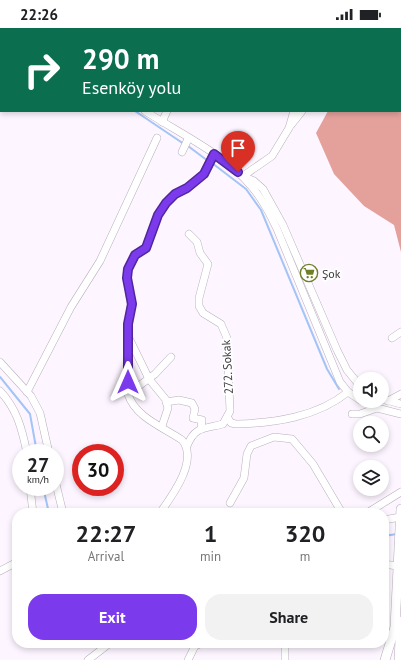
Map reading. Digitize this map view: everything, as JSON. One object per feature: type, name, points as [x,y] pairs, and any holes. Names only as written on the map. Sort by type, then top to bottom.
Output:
[{"type":"main road","points":[[389,647],[395,627],[400,516]]},
{"type":"main road","points":[[399,660],[401,614]]},
{"type":"main road","points":[[385,660],[389,648]]},
{"type":"street","points":[[147,112],[162,122],[185,145],[254,181],[263,189],[283,225],[337,350],[347,370],[353,377]]},
{"type":"street","points":[[162,122],[167,112]]},
{"type":"street","points":[[289,128],[294,112]]},
{"type":"street","points":[[243,176],[272,156],[289,128],[301,112]]},
{"type":"street","points":[[27,392],[71,307],[100,261],[157,138]]},
{"type":"street","points":[[187,446],[182,440],[136,410],[128,394],[129,314],[132,304],[127,278],[128,269],[135,255],[146,248],[158,215],[166,203],[175,194],[197,181],[204,174],[211,159]]},
{"type":"street","points":[[243,176],[265,205],[326,352],[340,382],[348,392],[353,395]]},
{"type":"street","name":"272. Sokak","points":[[189,234],[198,242],[200,253],[208,264],[199,298],[199,306],[203,313],[221,324],[227,338],[230,412],[228,418]]},
{"type":"street","points":[[392,338],[401,332]]},
{"type":"street","points":[[128,338],[149,379],[167,401],[168,408],[162,426]]},
{"type":"street","points":[[128,394],[149,379],[170,357]]},
{"type":"street","points":[[0,362],[27,392],[40,413],[47,444]]},
{"type":"street","points":[[0,391],[16,413],[22,427],[25,444]]},
{"type":"street","points":[[163,508],[178,486],[187,460],[187,446],[192,435],[201,429],[223,424],[228,418],[232,423],[236,424],[289,420],[338,401],[348,392]]},
{"type":"street","points":[[389,398],[401,394]]},
{"type":"street","points":[[167,401],[179,400],[192,403],[195,409],[193,418],[202,420],[201,429]]},
{"type":"street","points":[[389,401],[401,404]]},
{"type":"street","points":[[352,414],[360,414],[377,408],[401,414]]},
{"type":"street","points":[[230,503],[244,478],[247,454],[251,446],[274,437],[292,439],[313,464],[339,508]]},
{"type":"street","points":[[375,508],[401,492]]},
{"type":"street","points":[[31,496],[32,508]]},
{"type":"street","points":[[59,496],[62,508]]},
{"type":"street","points":[[389,519],[400,516]]},
{"type":"street","points":[[0,571],[12,565]]},
{"type":"street","points":[[389,565],[397,566]]},
{"type":"street","points":[[88,660],[104,648]]},
{"type":"street","points":[[188,660],[193,648]]},
{"type":"street","points":[[284,660],[285,648]]},
{"type":"shaded area","points":[[327,112],[401,112],[401,252],[394,225],[364,206],[334,174],[316,133]]},
{"type":"waterway","points":[[136,112],[184,144]]},
{"type":"waterway","points":[[188,146],[208,161]]},
{"type":"waterway","points":[[212,163],[246,189],[261,210],[327,369],[339,389]]},
{"type":"waterway","points":[[0,377],[30,414],[35,444]]},
{"type":"waterway","points":[[45,496],[48,508]]},
{"type":"waterway","points":[[389,535],[397,534]]},
{"type":"place","name":"Şok","points":[[309,273]]},
{"type":"route","points":[[128,382],[128,324],[132,304],[127,278],[128,269],[135,255],[146,248],[158,215],[166,203],[175,194],[187,188],[204,174],[214,154],[238,172]]}]
